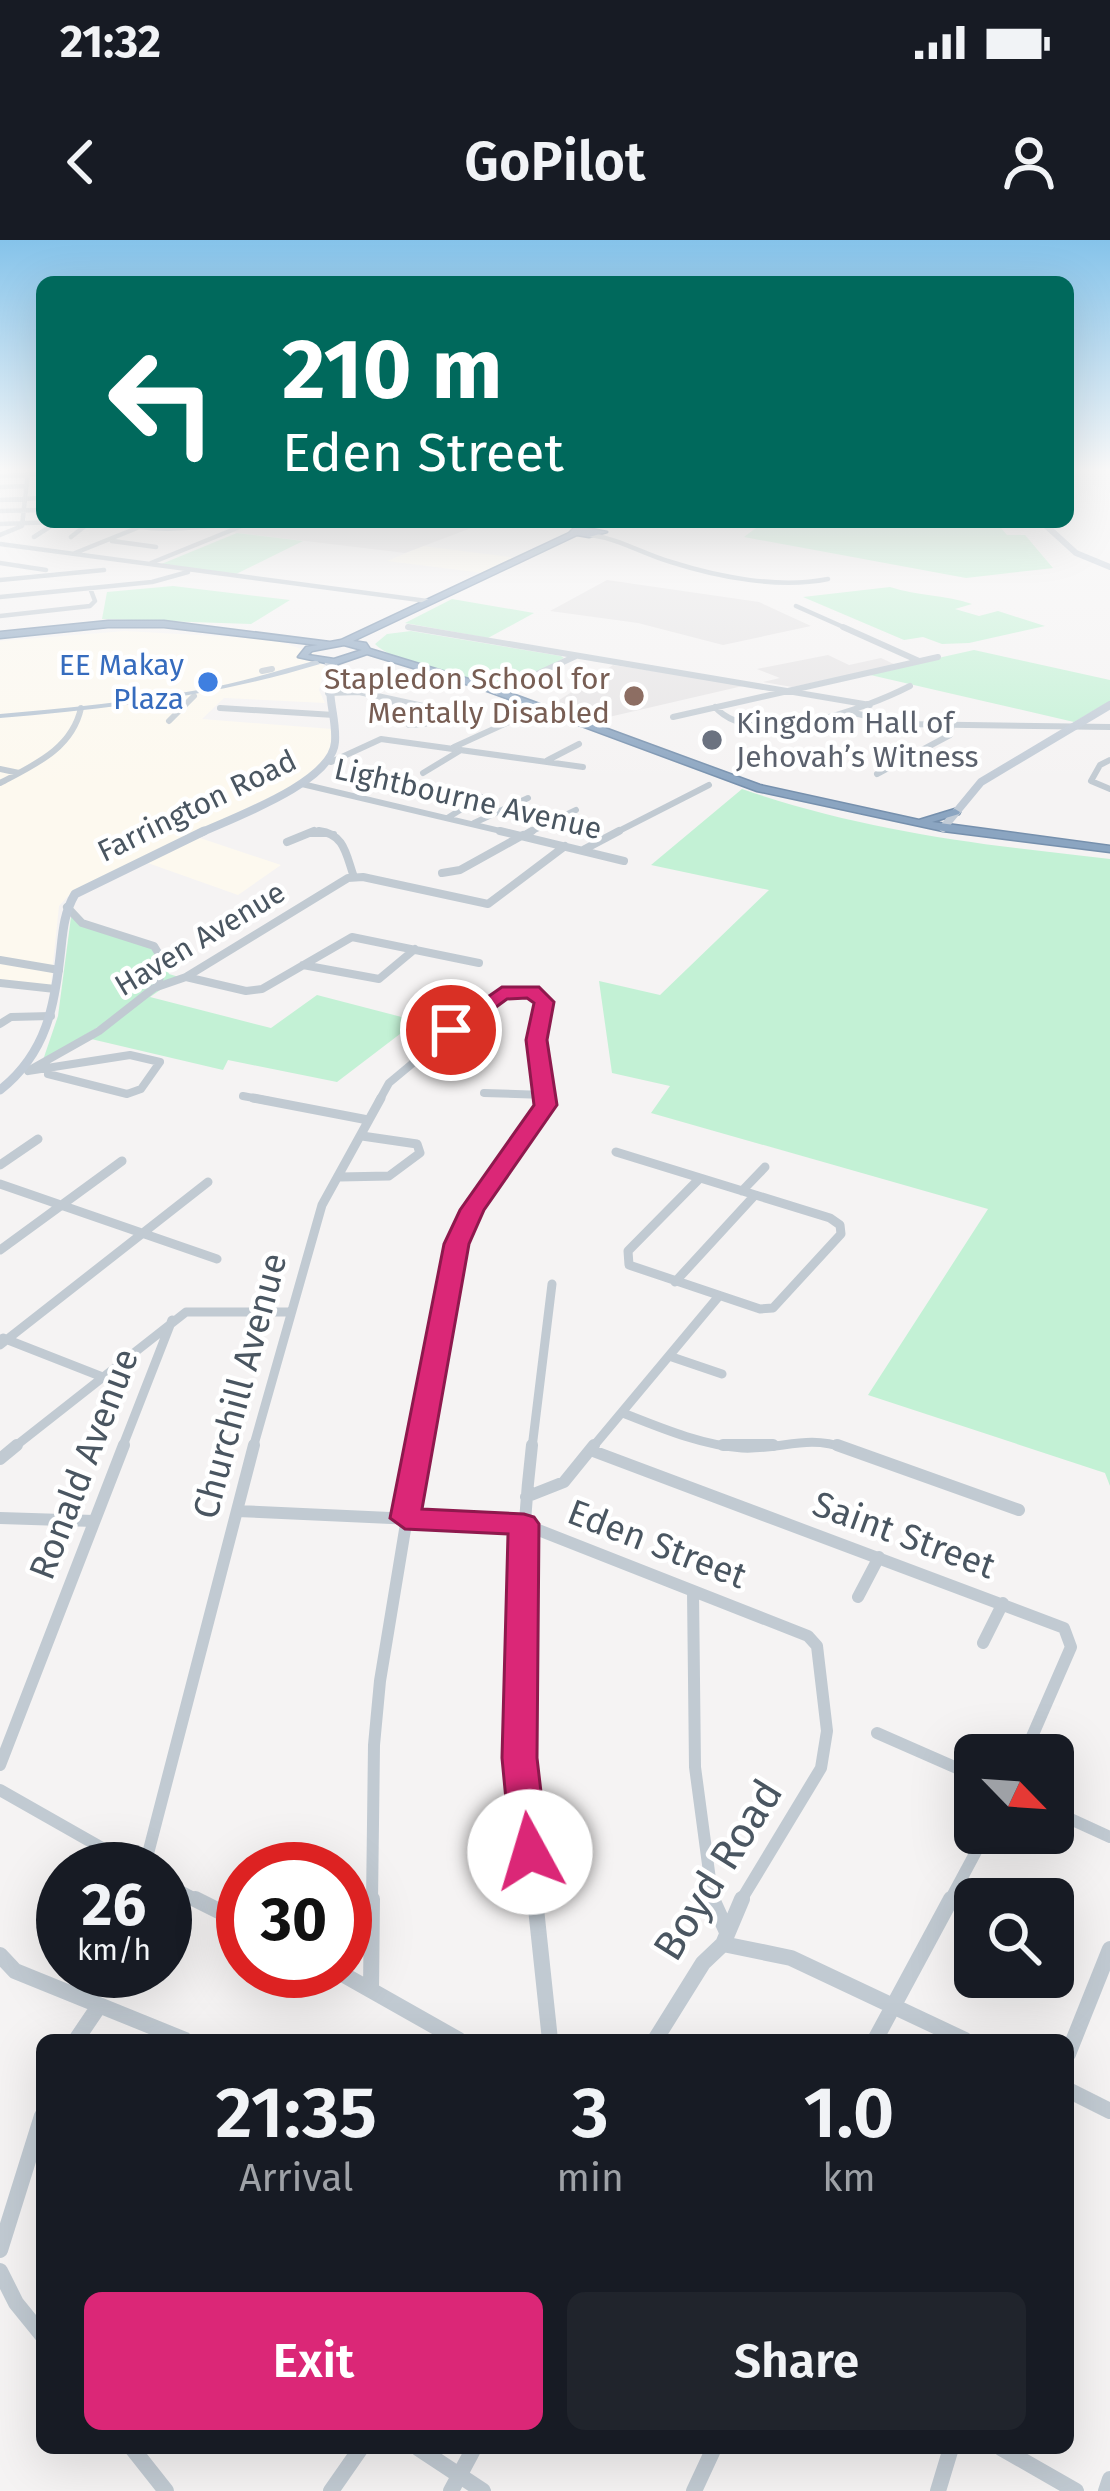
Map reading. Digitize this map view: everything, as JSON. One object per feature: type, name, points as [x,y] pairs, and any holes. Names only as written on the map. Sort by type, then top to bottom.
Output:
[{"type":"highway","points":[[351,659],[365,643],[427,602],[486,577]]},
{"type":"highway","points":[[275,634],[326,643],[365,643],[424,606],[490,577]]},
{"type":"highway","points":[[0,636],[108,624],[182,625],[365,643],[397,662]]},
{"type":"highway","points":[[0,636],[163,627],[290,640],[323,662],[397,662],[506,691],[725,778],[943,828],[1110,849]]},
{"type":"highway","points":[[307,653],[326,643]]},
{"type":"highway","points":[[901,820],[927,821],[955,812]]},
{"type":"main road","points":[[245,686],[307,653]]},
{"type":"main road","points":[[0,716],[194,696],[323,662]]},
{"type":"street","points":[[0,580],[32,577]]},
{"type":"street","points":[[0,598],[172,577]]},
{"type":"street","points":[[243,577],[427,602]]},
{"type":"street","points":[[768,577],[804,582],[828,579]]},
{"type":"street","points":[[0,616],[90,606],[95,601],[90,588]]},
{"type":"street","points":[[796,606],[920,661]]},
{"type":"street","points":[[408,627],[870,705]]},
{"type":"street","points":[[506,691],[577,656]]},
{"type":"street","points":[[673,717],[938,657]]},
{"type":"street","points":[[327,687],[351,659]]},
{"type":"street","name":"Farrington Road","points":[[67,907],[75,894],[96,881],[302,784],[331,762],[334,715],[327,687],[334,667],[323,662]]},
{"type":"street","points":[[262,671],[272,669]]},
{"type":"street","points":[[715,707],[722,715],[784,728],[854,713],[910,686]]},
{"type":"street","points":[[327,687],[356,692],[446,711],[425,724],[409,725],[389,699]]},
{"type":"street","points":[[169,721],[194,696]]},
{"type":"street","points":[[943,828],[989,776],[1110,705]]},
{"type":"street","points":[[0,783],[71,734],[81,708]]},
{"type":"street","points":[[220,709],[334,715]]},
{"type":"street","points":[[854,713],[877,722],[1110,728]]},
{"type":"street","points":[[423,773],[456,749],[508,722]]},
{"type":"street","points":[[878,774],[950,735],[952,725]]},
{"type":"street","points":[[331,762],[344,760],[376,739],[583,767]]},
{"type":"street","points":[[545,762],[579,744]]},
{"type":"street","points":[[1110,760],[1100,765],[1091,781],[1110,789]]},
{"type":"street","points":[[0,770],[19,773]]},
{"type":"street","name":"Lightbourne Avenue","points":[[302,784],[624,861]]},
{"type":"street","points":[[583,850],[709,785]]},
{"type":"street","points":[[449,818],[481,796]]},
{"type":"street","points":[[475,824],[499,808],[529,798]]},
{"type":"street","points":[[442,873],[460,870],[576,810]]},
{"type":"street","points":[[287,842],[315,831],[333,833],[354,877],[488,904],[566,846]]},
{"type":"street","name":"Haven Avenue","points":[[28,1071],[99,1031],[158,986],[186,976],[354,877]]},
{"type":"street","points":[[0,1090],[28,1071],[51,1016],[67,907]]},
{"type":"street","points":[[67,907],[82,923],[154,946],[163,962],[158,986]]},
{"type":"street","points":[[186,976],[254,991],[352,937],[479,963]]},
{"type":"street","points":[[303,965],[379,979],[415,949]]},
{"type":"street","points":[[0,960],[58,970]]},
{"type":"street","points":[[0,983],[56,989]]},
{"type":"street","name":"Churchill Avenue","points":[[148,1842],[288,1312],[322,1205],[362,1136],[380,1093],[477,1008],[513,991],[532,992],[544,1002],[536,1040],[544,1095]]},
{"type":"street","points":[[0,1024],[11,1017],[51,1016]]},
{"type":"street","points":[[28,1071],[127,1094],[141,1089],[160,1062],[149,1056],[130,1056],[48,1074]]},
{"type":"street","points":[[372,1907],[374,1745],[405,1518],[457,1244],[472,1210],[545,1105],[544,1095],[484,1094]]},
{"type":"street","points":[[243,1096],[368,1120]]},
{"type":"street","points":[[340,1177],[389,1176],[420,1153],[417,1144],[407,1140],[362,1136]]},
{"type":"street","points":[[0,1165],[38,1139]]},
{"type":"street","points":[[616,1152],[830,1218],[840,1225],[842,1234],[780,1306],[760,1309],[634,1268],[626,1257],[700,1178]]},
{"type":"street","points":[[0,1250],[122,1161]]},
{"type":"street","points":[[742,1191],[765,1167]]},
{"type":"street","points":[[2,1341],[208,1182]]},
{"type":"street","points":[[0,1184],[217,1258]]},
{"type":"street","points":[[674,1282],[755,1195]]},
{"type":"street","points":[[549,2034],[520,1758],[524,1524],[552,1284]]},
{"type":"street","points":[[526,1497],[552,1490],[593,1451],[719,1296]]},
{"type":"street","points":[[0,1459],[172,1319],[201,1309],[288,1312]]},
{"type":"street","name":"Ronald Avenue","points":[[0,1765],[172,1319]]},
{"type":"street","points":[[2,1341],[100,1376]]},
{"type":"street","points":[[669,1356],[722,1373]]},
{"type":"street","points":[[623,1413],[689,1437],[743,1448],[798,1439],[822,1441],[1019,1510]]},
{"type":"street","name":"Saint Street","points":[[593,1451],[1052,1621],[1070,1637],[1071,1647],[1033,1734]]},
{"type":"street","name":"Eden Street","points":[[237,1511],[524,1524],[808,1636],[818,1646],[823,1669],[826,1731]]},
{"type":"street","points":[[0,1518],[94,1521]]},
{"type":"street","points":[[858,1597],[879,1557]]},
{"type":"street","points":[[693,1592],[695,1767],[713,1903],[726,1938],[791,1958],[952,2034]]},
{"type":"street","points":[[983,1643],[1003,1604]]},
{"type":"street","name":"Boyd Road","points":[[659,2034],[703,1963],[726,1938],[733,1913],[808,1797],[821,1768],[826,1731]]},
{"type":"street","points":[[877,1732],[954,1767]]},
{"type":"street","points":[[0,1790],[93,1842]]},
{"type":"street","points":[[1074,1821],[1110,1837]]},
{"type":"street","points":[[879,2034],[975,1854]]},
{"type":"street","points":[[1074,2039],[1110,1949]]},
{"type":"street","points":[[0,1955],[15,1971],[170,2034]]},
{"type":"street","points":[[372,1989],[449,2034]]},
{"type":"street","points":[[80,2034],[99,2006]]},
{"type":"street","points":[[1074,2093],[1110,2111]]},
{"type":"street","points":[[0,2250],[36,2135]]},
{"type":"street","points":[[0,2271],[16,2303],[36,2328]]},
{"type":"street","points":[[137,2454],[166,2491]]},
{"type":"street","points":[[331,2491],[358,2454]]},
{"type":"street","points":[[424,2454],[455,2483],[483,2491]]},
{"type":"street","points":[[455,2483],[470,2454]]},
{"type":"street","points":[[694,2491],[711,2454]]},
{"type":"street","points":[[938,2491],[949,2454]]},
{"type":"street","points":[[1011,2454],[1076,2491]]},
{"type":"street","points":[[1106,2491],[1110,2479]]},
{"type":"shaded area","points":[[607,580],[759,602],[811,626],[723,645],[638,623],[550,611]]},
{"type":"shaded area","points":[[125,631],[271,639],[314,653],[325,667],[319,690],[325,703],[224,698],[202,719],[332,729],[331,751],[323,766],[301,782],[73,891],[59,906],[50,992],[0,986],[0,641]]},
{"type":"shaded area","points":[[828,655],[849,665],[881,658],[896,665],[792,687],[763,682],[780,678],[757,669]]},
{"type":"shaded area","name":"Stapledon School for Mentally Disabled","points":[[613,665],[747,685],[596,720],[550,706]]},
{"type":"shaded area","points":[[197,837],[281,865],[238,895],[145,862]]},
{"type":"green space","points":[[173,586],[290,600],[251,624],[102,619],[107,592]]},
{"type":"green space","points":[[890,587],[972,604],[955,609],[979,616],[998,611],[1045,626],[969,643],[942,644],[923,637],[904,640],[803,597]]},
{"type":"green space","points":[[452,599],[534,613],[488,638],[405,623]]},
{"type":"green space","points":[[411,631],[564,658],[510,684],[490,684],[415,665],[375,644],[387,634]]},
{"type":"green space","points":[[974,650],[1110,680],[1110,701],[1074,722],[866,674]]},
{"type":"green space","points":[[742,789],[878,826],[1110,859],[1110,1486],[1105,1473],[868,1395],[988,1209],[651,1113],[670,1086],[612,1073],[599,981],[660,995],[769,890],[651,865]]},
{"type":"green space","points":[[71,917],[157,944],[169,974],[179,977],[150,997],[271,1028],[317,995],[417,1021],[337,1082],[228,1060],[223,1070],[91,1039],[140,1002],[43,1060],[58,1016]]},
{"type":"place","name":"EE Makay Plaza","points":[[208,682]]},
{"type":"place","name":"Stapledon School for Mentally Disabled","points":[[634,696]]},
{"type":"place","name":"Kingdom Hall of Jehovah’s Witness","points":[[712,740]]},
{"type":"route","points":[[451,1030],[502,993],[532,992],[544,1002],[536,1040],[545,1105],[463,1226],[405,1518],[524,1524],[520,1758],[530,1852]]}]
